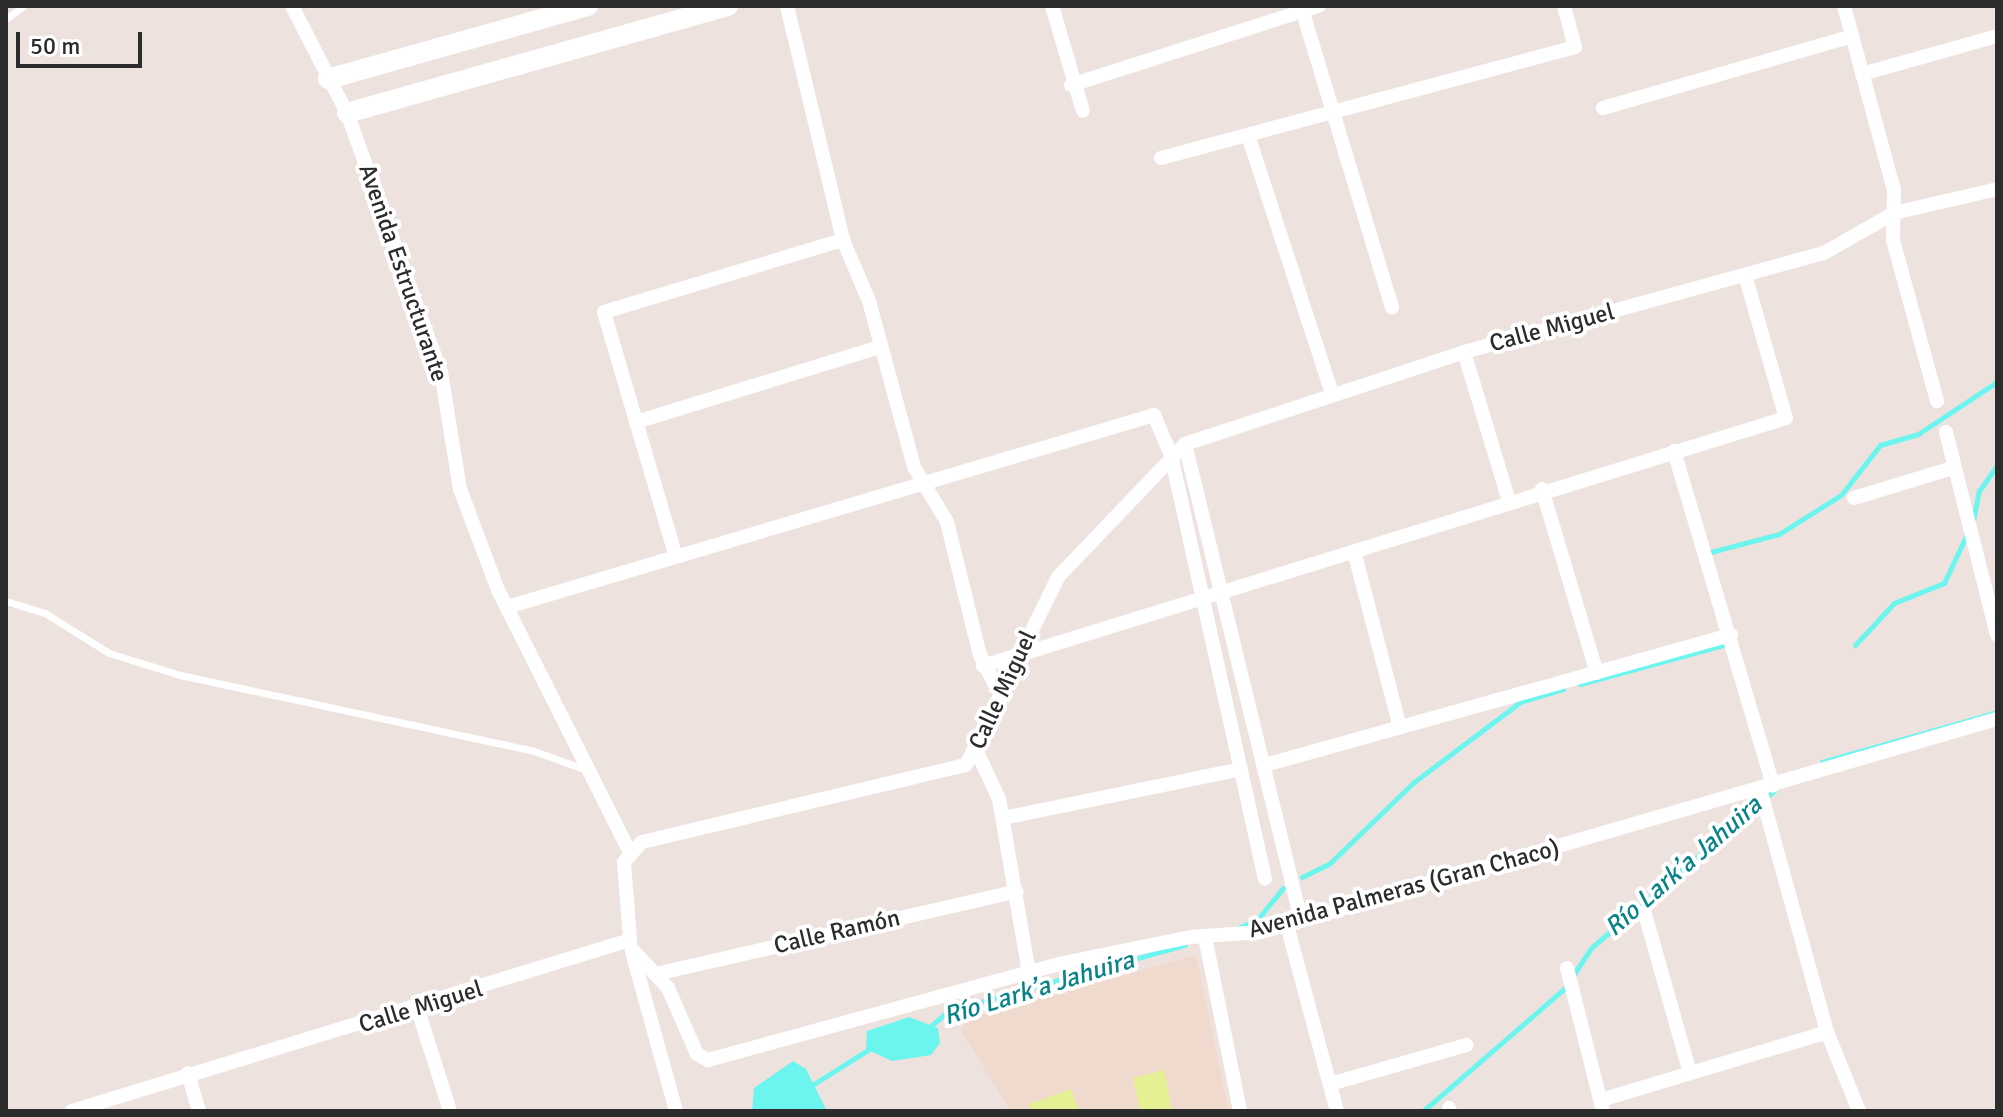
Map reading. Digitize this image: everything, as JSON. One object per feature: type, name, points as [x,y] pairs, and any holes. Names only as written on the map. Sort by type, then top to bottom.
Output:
[{"type":"street","name":"Avenida Estructurante","points":[[292,6],[347,113],[441,372],[460,489],[507,607],[630,852]]},
{"type":"street","points":[[328,79],[588,6]]},
{"type":"street","points":[[347,113],[728,6]]},
{"type":"street","points":[[787,6],[843,240],[922,484],[947,522],[983,666],[998,690]]},
{"type":"street","points":[[1052,6],[1071,85],[1083,111]]},
{"type":"street","points":[[1071,85],[1302,8],[1319,6]]},
{"type":"street","points":[[1161,158],[1248,135],[1334,107],[1575,47],[1564,6]]},
{"type":"street","points":[[1844,6],[1894,213],[1893,240],[1937,401]]},
{"type":"street","points":[[1302,8],[1392,308]]},
{"type":"street","points":[[1603,108],[1852,36]]},
{"type":"street","points":[[1862,74],[1997,36]]},
{"type":"street","points":[[1248,135],[1332,393]]},
{"type":"street","points":[[1894,213],[1997,189]]},
{"type":"street","name":"Calle Miguel","points":[[630,852],[642,842],[947,774],[977,752],[998,690],[1058,577],[1171,455],[1185,444],[1464,352],[1847,244],[1894,213]]},
{"type":"street","points":[[676,557],[604,312],[843,240]]},
{"type":"street","points":[[983,666],[1202,593],[1354,551],[1508,498],[1786,418],[1745,275]]},
{"type":"street","points":[[636,422],[880,347]]},
{"type":"street","points":[[1464,352],[1508,498]]},
{"type":"street","points":[[507,607],[1154,415],[1171,455],[1265,879]]},
{"type":"street","points":[[1946,432],[1997,635]]},
{"type":"street","points":[[1185,444],[1265,765],[1294,923],[1337,1111]]},
{"type":"street","points":[[1674,451],[1731,635],[1827,1032],[1859,1111]]},
{"type":"street","points":[[1854,498],[1953,468]]},
{"type":"street","points":[[1542,489],[1597,673]]},
{"type":"street","points":[[1354,551],[1400,727]]},
{"type":"street","points":[[1265,765],[1731,635]]},
{"type":"street","name":"Avenida Palmeras (Gran Chaco)","points":[[631,944],[656,974],[697,1054],[708,1060],[1029,973],[1205,937],[1294,923],[1997,719]]},
{"type":"street","points":[[977,752],[992,775],[1003,818],[1029,973]]},
{"type":"street","points":[[1003,818],[1241,769]]},
{"type":"street","points":[[630,852],[622,882],[631,944],[676,1111]]},
{"type":"street","name":"Calle Ramón","points":[[656,974],[1017,891]]},
{"type":"street","points":[[1645,914],[1690,1073]]},
{"type":"street","points":[[1205,937],[1240,1111]]},
{"type":"street","name":"Calle Miguel","points":[[72,1111],[188,1073],[418,1010],[631,944]]},
{"type":"street","points":[[1567,968],[1602,1105],[1690,1073],[1827,1032]]},
{"type":"street","points":[[418,1010],[450,1111]]},
{"type":"street","points":[[1330,1084],[1467,1045]]},
{"type":"street","points":[[188,1073],[199,1111]]},
{"type":"lane","points":[[6,19],[23,6]]},
{"type":"lane","points":[[6,601],[45,613],[109,653],[180,675],[534,751],[589,770]]},
{"type":"shaded area","points":[[1196,955],[1229,1111],[1011,1111],[961,1031],[965,1020]]},
{"type":"green space","points":[[1164,1070],[1172,1111],[1140,1111],[1133,1078]]},
{"type":"green space","points":[[1071,1089],[1079,1111],[1031,1111],[1029,1104]]},
{"type":"water","points":[[909,1017],[938,1028],[940,1043],[931,1055],[892,1061],[866,1049],[867,1031]]},
{"type":"water","points":[[793,1061],[806,1069],[827,1111],[752,1111],[754,1088]]},
{"type":"waterway","name":"Río Lark’a Jahuira","points":[[1707,553],[1779,534],[1841,495],[1880,445],[1918,434],[1997,382]]},
{"type":"waterway","name":"Río Lark’a Jahuira","points":[[1973,521],[1979,491],[1997,465]]},
{"type":"waterway","name":"Río Lark’a Jahuira","points":[[1855,645],[1894,603],[1944,583],[1967,534]]},
{"type":"waterway","name":"Río Lark’a Jahuira","points":[[1580,684],[1727,644]]},
{"type":"waterway","name":"Río Lark’a Jahuira","points":[[1302,877],[1329,864],[1414,782],[1520,702],[1563,689]]},
{"type":"waterway","name":"Río Lark’a Jahuira","points":[[1822,762],[1997,712]]},
{"type":"waterway","name":"Río Lark’a Jahuira","points":[[1423,1111],[1564,989],[1591,948],[1775,790]]},
{"type":"waterway","name":"Río Lark’a Jahuira","points":[[1238,928],[1257,920],[1283,888]]},
{"type":"waterway","name":"Río Lark’a Jahuira","points":[[932,1025],[948,1011],[1185,945]]},
{"type":"waterway","name":"Río Lark’a Jahuira","points":[[809,1087],[871,1048]]}]
